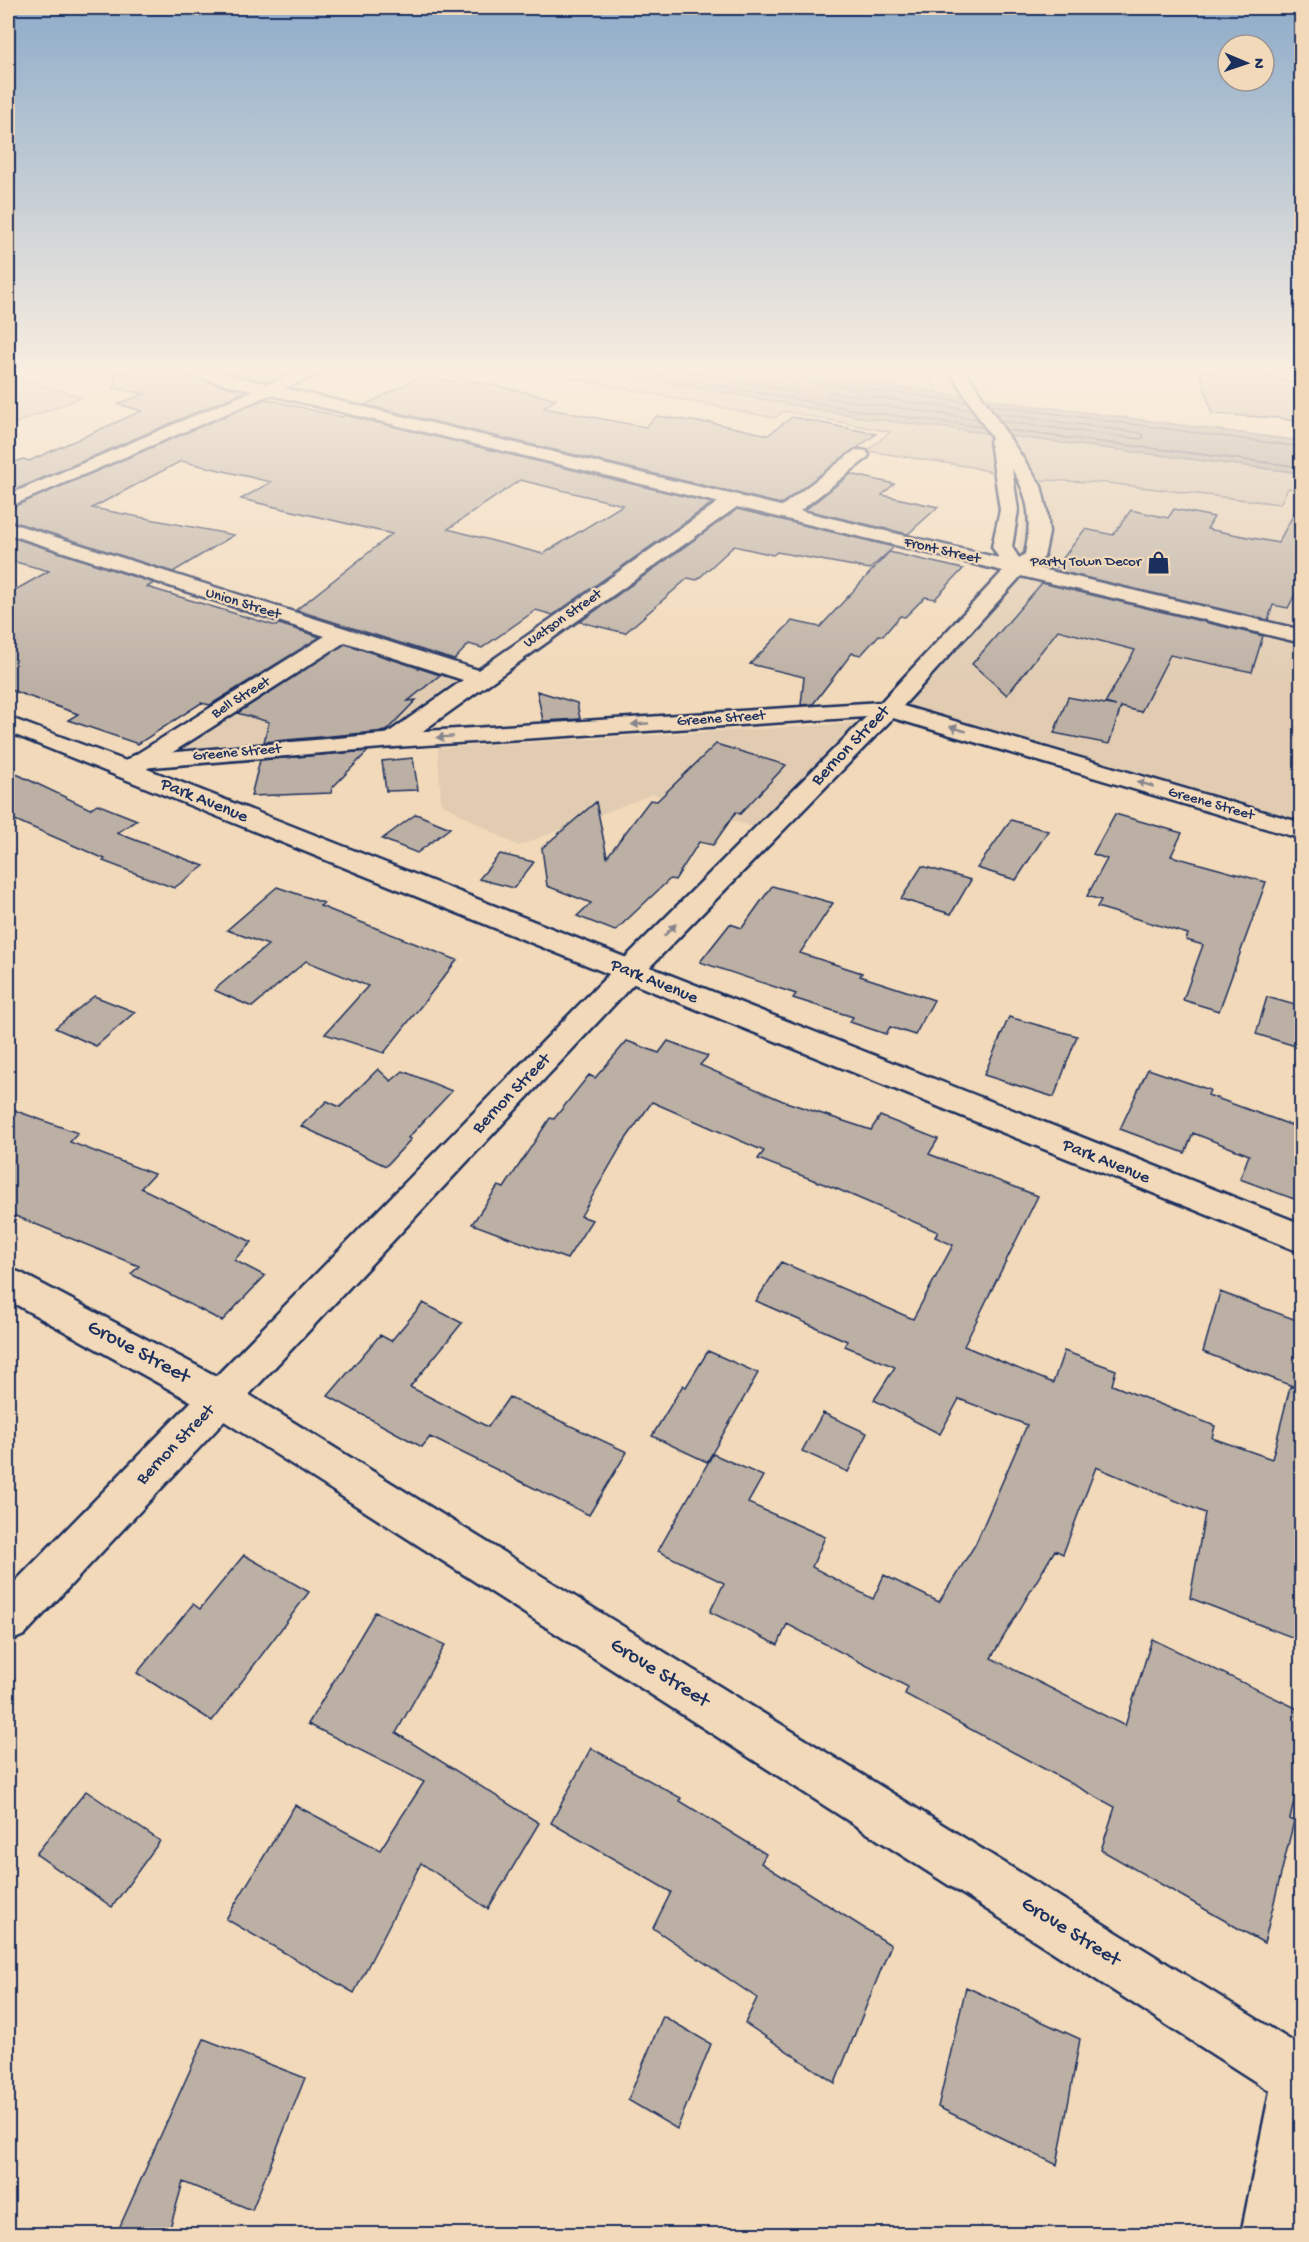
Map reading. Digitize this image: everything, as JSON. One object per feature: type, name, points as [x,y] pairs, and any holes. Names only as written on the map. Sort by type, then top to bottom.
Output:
[{"type":"street","points":[[8,502],[67,477]]},
{"type":"street","name":"Front Street","points":[[637,477],[1302,637]]},
{"type":"street","points":[[785,513],[832,477]]},
{"type":"street","name":"Bernon Street","points":[[1003,477],[1009,510],[1002,548],[1016,569]]},
{"type":"street","name":"Bernon Street","points":[[8,1620],[628,972],[888,709],[1016,569],[1034,557],[1038,533],[1036,503],[1032,486],[1027,477]]},
{"type":"street","name":"Watson Street","points":[[394,740],[734,500]]},
{"type":"street","name":"Union Street","points":[[8,528],[479,678]]},
{"type":"street","name":"Bell Street","points":[[134,766],[342,634]]},
{"type":"street","name":"Greene Street","points":[[134,766],[394,740],[888,709],[1302,831]]},
{"type":"street","name":"Park Avenue","points":[[8,724],[134,766],[628,972],[1302,1239]]},
{"type":"street","name":"Grove Street","points":[[8,1283],[221,1398],[1301,2075]]},
{"type":"street","points":[[1270,2235],[1301,2075]]},
{"type":"shaded area","points":[[1010,477],[1301,477],[1301,490],[1288,488],[1280,504],[1107,483]]},
{"type":"shaded area","points":[[1019,479],[1061,483],[1301,490],[1301,832],[879,705],[1015,561],[1026,510]]},
{"type":"shaded area","points":[[343,632],[485,678],[401,744],[145,766]]},
{"type":"shaded area","points":[[858,723],[756,828],[653,794],[518,846],[441,803],[438,748]]},
{"type":"building","points":[[8,477],[46,477],[8,493]]},
{"type":"building","points":[[84,477],[151,477],[92,508],[234,535],[173,572],[8,520],[8,509]]},
{"type":"building","points":[[248,477],[602,477],[712,503],[553,615],[536,610],[482,648],[469,644],[454,660],[296,610],[392,534],[241,499],[271,482]],"holes":[[[520,480],[623,505],[543,554],[448,529]]]},
{"type":"building","points":[[666,477],[818,477],[781,504]]},
{"type":"building","points":[[848,477],[862,477],[894,484],[882,495],[938,507],[908,534],[805,510]]},
{"type":"building","points":[[1302,499],[1302,581],[1288,608],[1273,605],[1268,620],[1054,570],[1085,529],[1113,535],[1131,510],[1168,518],[1174,509],[1214,517],[1207,529],[1278,543]]},
{"type":"building","points":[[737,509],[894,547],[870,569],[777,552],[773,555],[734,546],[697,580],[688,578],[625,633],[580,622]]},
{"type":"building","points":[[8,536],[154,583],[147,587],[320,637],[210,705],[201,703],[138,744],[68,720],[78,714],[8,689],[8,594],[49,571],[8,560]]},
{"type":"building","points":[[889,552],[963,569],[935,599],[925,597],[905,617],[900,616],[883,636],[879,635],[861,655],[852,653],[813,704],[801,705],[804,677],[750,664],[792,621],[820,627]]},
{"type":"building","points":[[1042,583],[1263,636],[1252,672],[1170,655],[1141,712],[1121,707],[1109,744],[1054,733],[1068,697],[1116,706],[1105,703],[1135,650],[1058,630],[1007,695],[972,664]]},
{"type":"building","points":[[345,644],[440,675],[408,701],[416,700],[386,731],[264,742],[269,722],[237,713]]},
{"type":"building","points":[[537,691],[577,703],[580,719],[543,721]]},
{"type":"building","points":[[716,744],[786,765],[740,814],[736,812],[713,845],[699,842],[675,880],[670,879],[615,931],[577,916],[591,903],[547,886],[542,848],[596,802],[607,857],[650,800],[657,801]]},
{"type":"building","points":[[368,751],[332,788],[331,793],[251,796],[260,760]]},
{"type":"building","points":[[413,758],[418,790],[386,791],[382,761]]},
{"type":"building","points":[[8,770],[90,809],[97,804],[137,820],[117,833],[204,866],[174,888],[103,861],[105,859],[8,817]]},
{"type":"building","points":[[416,814],[450,828],[417,853],[382,839]]},
{"type":"building","points":[[1115,814],[1182,833],[1171,856],[1266,882],[1219,1011],[1183,1000],[1203,945],[1186,940],[1188,934],[1097,907],[1101,900],[1087,896],[1107,859],[1093,854]]},
{"type":"building","points":[[1011,820],[1048,831],[1016,880],[977,868]]},
{"type":"building","points":[[500,854],[534,862],[514,888],[479,879]]},
{"type":"building","points":[[922,866],[971,880],[951,914],[901,899]]},
{"type":"building","points":[[772,886],[833,903],[800,953],[862,973],[860,976],[934,1000],[915,1035],[890,1027],[886,1034],[850,1022],[853,1017],[793,998],[796,994],[700,962],[730,924],[742,928]]},
{"type":"building","points":[[277,887],[324,903],[320,906],[457,960],[384,1053],[325,1034],[368,986],[306,961],[252,1007],[214,990],[268,945],[227,930]]},
{"type":"building","points":[[94,996],[135,1012],[96,1046],[55,1028]]},
{"type":"building","points":[[1267,997],[1302,1007],[1302,1048],[1256,1034]]},
{"type":"building","points":[[1009,1017],[1077,1036],[1054,1097],[984,1075]]},
{"type":"building","points":[[627,1041],[659,1053],[668,1041],[708,1056],[700,1065],[783,1101],[871,1130],[880,1116],[938,1139],[929,1154],[1038,1196],[964,1346],[1053,1383],[1064,1351],[1116,1370],[1112,1385],[1215,1426],[1212,1438],[1272,1459],[1290,1387],[1295,1387],[1203,1352],[1220,1292],[1302,1322],[1302,1641],[1190,1598],[1205,1513],[1096,1467],[1063,1554],[1055,1550],[991,1658],[1125,1726],[1152,1639],[1302,1711],[1302,1766],[1290,1819],[1294,1821],[1264,1943],[1101,1850],[1115,1807],[905,1694],[908,1687],[787,1624],[778,1645],[710,1612],[724,1583],[658,1551],[713,1454],[763,1476],[748,1503],[825,1537],[812,1567],[873,1599],[884,1575],[939,1602],[975,1545],[1027,1425],[959,1399],[940,1434],[874,1400],[895,1367],[845,1346],[847,1341],[756,1301],[781,1262],[913,1319],[953,1245],[935,1237],[938,1232],[837,1189],[758,1159],[764,1151],[652,1102],[623,1143],[581,1216],[592,1220],[567,1259],[472,1224],[498,1186],[504,1188],[550,1118],[554,1119],[589,1075],[595,1078]]},
{"type":"building","points":[[378,1069],[391,1081],[403,1071],[452,1091],[408,1138],[411,1139],[386,1166],[301,1126],[327,1101],[340,1107]]},
{"type":"building","points":[[1148,1069],[1210,1090],[1208,1095],[1302,1129],[1302,1202],[1240,1179],[1249,1155],[1193,1133],[1185,1153],[1120,1129]]},
{"type":"building","points":[[8,1108],[78,1133],[70,1142],[154,1174],[141,1188],[252,1242],[234,1260],[265,1276],[222,1321],[131,1274],[139,1266],[8,1213]]},
{"type":"building","points":[[423,1303],[462,1323],[410,1387],[488,1427],[509,1397],[627,1452],[589,1515],[430,1437],[422,1447],[328,1396],[380,1335],[391,1341]]},
{"type":"building","points":[[708,1351],[758,1373],[707,1462],[652,1436],[683,1385],[686,1387]]},
{"type":"building","points":[[823,1413],[867,1433],[848,1472],[802,1451]]},
{"type":"building","points":[[244,1555],[309,1592],[212,1721],[137,1673],[193,1604],[200,1609]]},
{"type":"building","points":[[375,1612],[445,1645],[396,1733],[539,1823],[488,1909],[421,1863],[354,1993],[226,1919],[295,1805],[380,1850],[424,1782],[308,1724]]},
{"type":"building","points":[[591,1748],[681,1798],[680,1801],[766,1854],[761,1863],[891,1945],[835,2083],[745,2023],[757,1998],[653,1928],[671,1892],[551,1823]]},
{"type":"building","points":[[86,1791],[160,1841],[112,1907],[36,1854]]},
{"type":"building","points":[[966,1987],[1080,2039],[1057,2165],[938,2107]]},
{"type":"building","points":[[663,2016],[711,2044],[677,2129],[628,2100]]},
{"type":"building","points":[[204,2039],[305,2078],[252,2210],[183,2182],[168,2235],[116,2235]]},
{"type":"place","name":"Party Town Decor","points":[[1159,562]]}]
